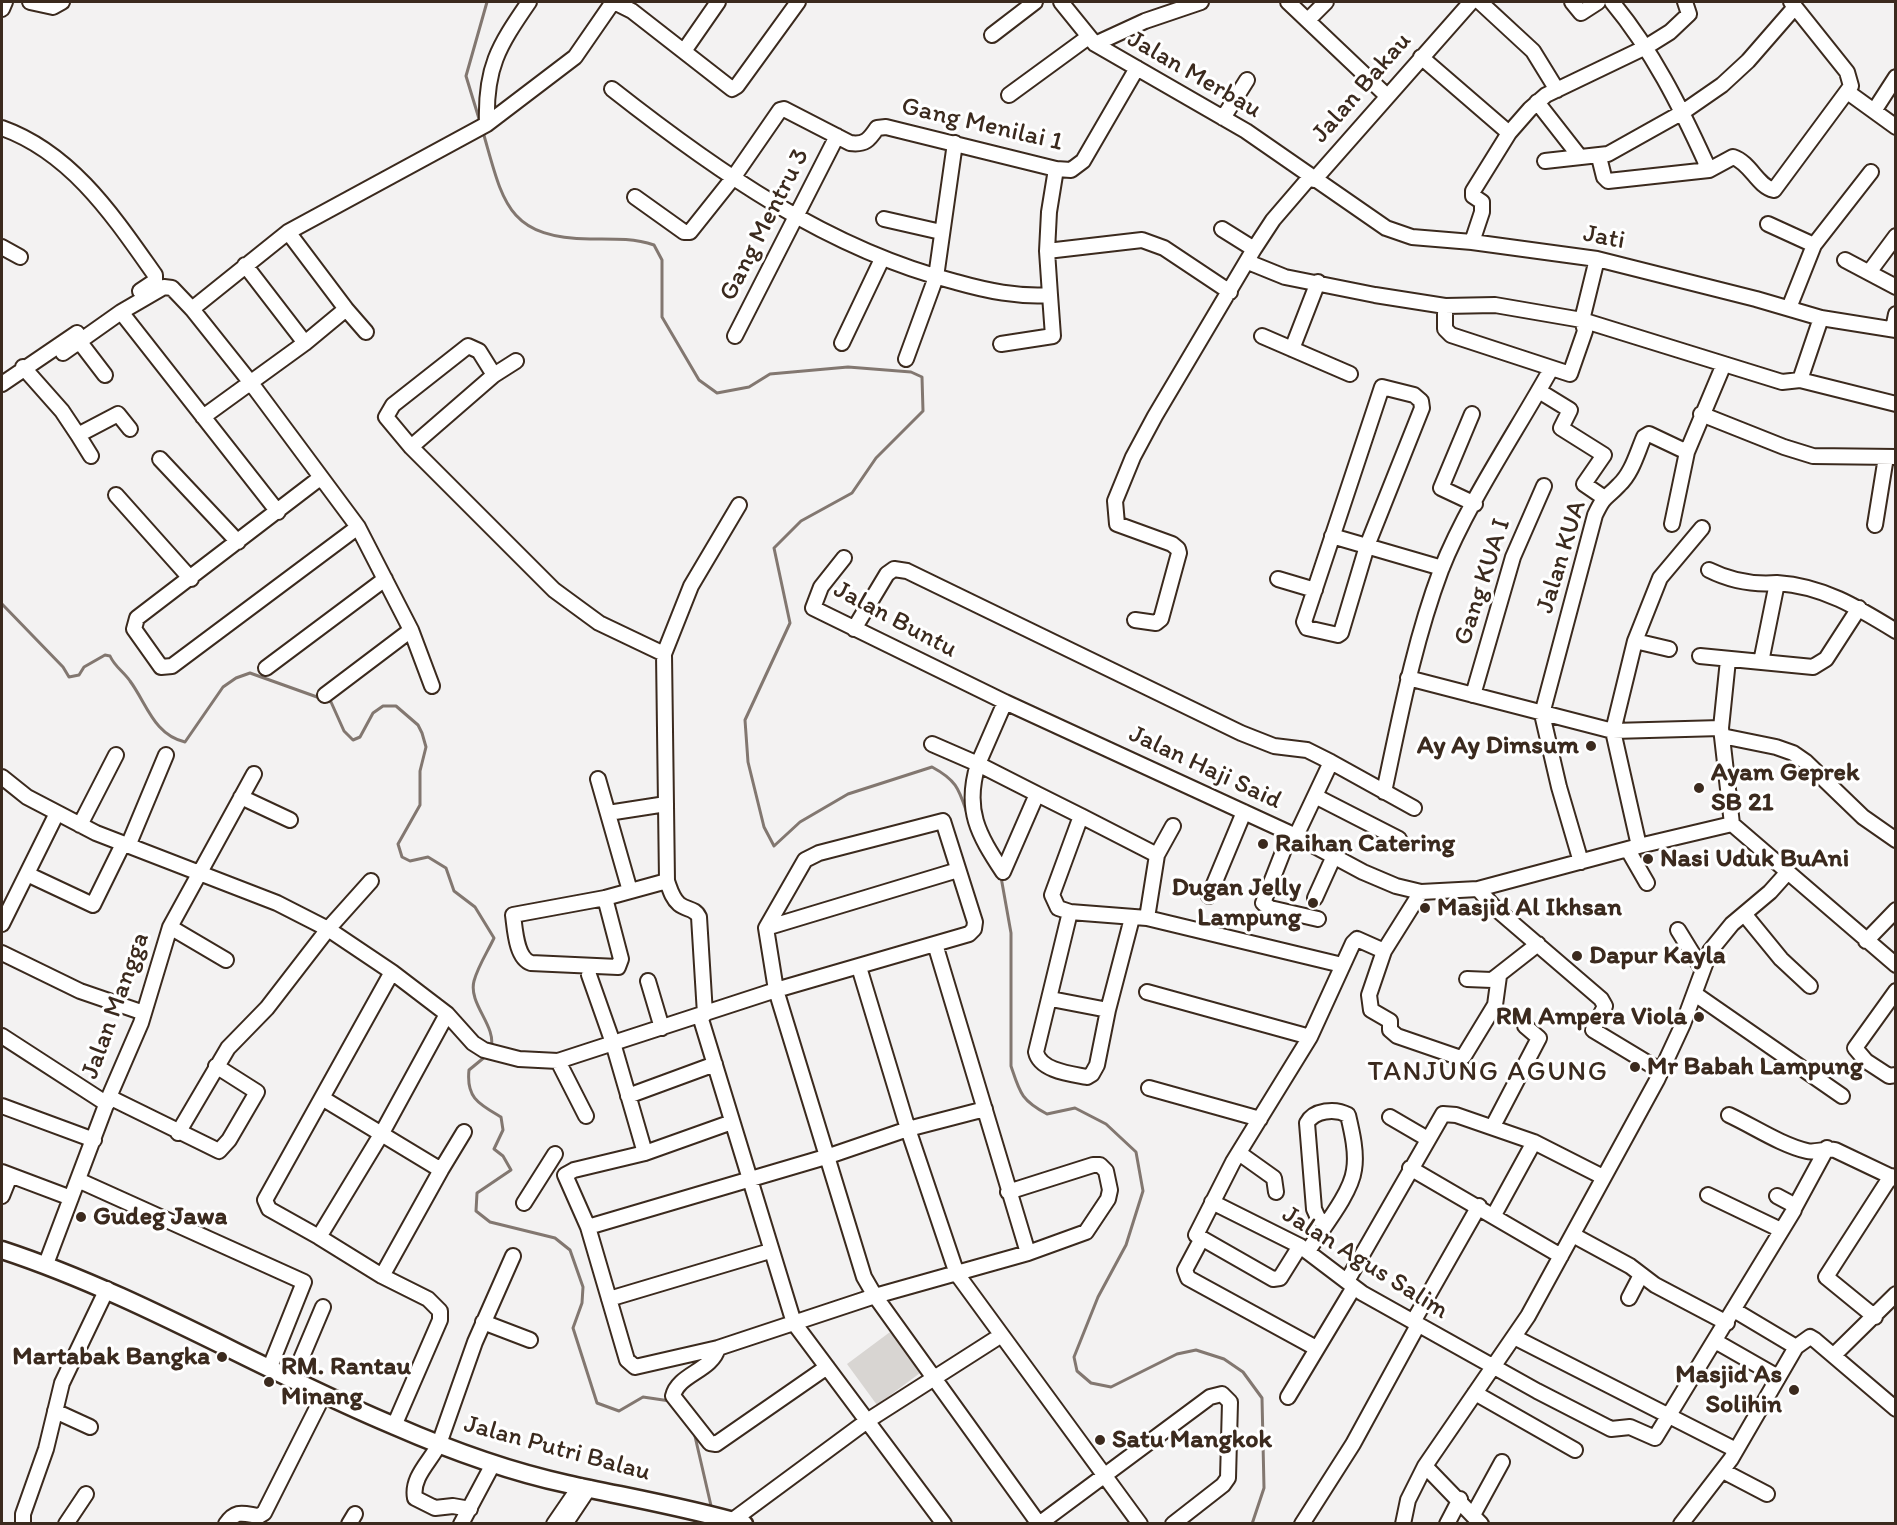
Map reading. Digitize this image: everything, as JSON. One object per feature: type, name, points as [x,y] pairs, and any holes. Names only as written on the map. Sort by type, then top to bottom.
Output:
[{"type":"main road","name":"Jalan Putri Balau","points":[[2,1250],[46,1264],[107,1289],[324,1394],[439,1444],[493,1464],[731,1520]]},
{"type":"street","points":[[2,9],[5,2]]},
{"type":"street","points":[[30,2],[53,7],[62,2]]},
{"type":"street","points":[[485,125],[486,92],[491,66],[506,35],[529,2]]},
{"type":"street","points":[[192,309],[288,232],[485,125],[575,57],[614,2],[635,6],[684,51],[732,89],[737,86],[798,2]]},
{"type":"street","points":[[684,51],[718,2]]},
{"type":"street","points":[[992,35],[1035,2]]},
{"type":"street","name":"Jalan Merbau","points":[[1061,2],[1091,41],[1223,118],[1312,178]]},
{"type":"street","points":[[1009,95],[1091,41],[1201,2]]},
{"type":"street","points":[[1288,2],[1386,95]]},
{"type":"street","points":[[1308,20],[1326,2]]},
{"type":"street","name":"Jalan Bakau","points":[[1135,620],[1156,624],[1161,619],[1178,549],[1172,544],[1121,527],[1115,518],[1115,501],[1148,430],[1273,220],[1471,2]]},
{"type":"street","points":[[1480,2],[1533,51],[1557,90]]},
{"type":"street","points":[[1572,2],[1581,13],[1598,2]]},
{"type":"street","points":[[1612,2],[1646,47],[1683,112],[1706,163],[1704,169]]},
{"type":"street","points":[[1472,242],[1482,212],[1482,202],[1473,196],[1473,191],[1511,131],[1537,102],[1646,47],[1689,14],[1685,2]]},
{"type":"street","points":[[1545,160],[1599,157],[1683,112],[1722,85],[1748,61],[1793,4],[1847,72],[1851,81],[1849,93],[1774,190],[1767,189],[1738,159],[1729,159],[1714,169],[1608,181],[1604,177],[1599,157]]},
{"type":"street","points":[[1421,57],[1511,131]]},
{"type":"street","name":"Gang Menilai 1","points":[[733,178],[777,114],[783,109],[837,136],[860,144],[868,141],[877,128],[886,127],[1056,169],[1071,170],[1083,161],[1137,68]]},
{"type":"street","points":[[1874,111],[1896,77]]},
{"type":"street","points":[[1223,118],[1247,80]]},
{"type":"street","points":[[612,88],[733,178],[798,216],[882,259],[936,277],[1006,295],[1050,295]]},
{"type":"street","points":[[1849,93],[1896,126]]},
{"type":"street","points":[[1537,102],[1580,158]]},
{"type":"street","points":[[2,128],[23,136],[44,148],[87,187],[155,275],[154,282],[23,367],[2,384]]},
{"type":"street","name":"Gang Mentru 3","points":[[735,336],[837,136]]},
{"type":"street","points":[[906,359],[936,277],[955,143]]},
{"type":"street","points":[[1001,344],[1052,337],[1047,251],[1049,212],[1056,169]]},
{"type":"street","points":[[1789,308],[1814,245],[1871,172]]},
{"type":"street","name":"Gang Mentru 3","points":[[635,197],[688,233],[733,178]]},
{"type":"street","name":"Jati","points":[[1312,178],[1386,228],[1412,237],[1472,242],[1597,259],[1821,318],[1894,330]]},
{"type":"street","points":[[884,219],[941,232]]},
{"type":"street","points":[[1768,224],[1814,245]]},
{"type":"street","points":[[1222,229],[1271,273],[1445,306],[1495,305],[1582,320],[1782,382],[1800,380],[1896,404]]},
{"type":"street","points":[[288,232],[345,309],[366,332]]},
{"type":"street","points":[[1869,271],[1896,236]]},
{"type":"street","points":[[1047,251],[1142,240],[1164,248],[1230,292]]},
{"type":"street","points":[[2,247],[21,257]]},
{"type":"street","points":[[842,343],[882,259]]},
{"type":"street","points":[[1445,306],[1445,329],[1448,333],[1566,374],[1572,372],[1585,331],[1582,320],[1597,259]]},
{"type":"street","points":[[1845,260],[1896,287]]},
{"type":"street","points":[[245,265],[305,343]]},
{"type":"street","points":[[1292,349],[1318,282]]},
{"type":"street","points":[[63,353],[121,312],[166,286],[192,309],[251,383],[358,527],[411,630],[432,686]]},
{"type":"street","points":[[203,417],[305,343],[345,309]]},
{"type":"street","points":[[121,312],[278,512]]},
{"type":"street","points":[[1894,330],[1896,314]]},
{"type":"street","points":[[1800,380],[1821,318]]},
{"type":"street","points":[[1262,336],[1350,374]]},
{"type":"street","points":[[79,342],[105,375]]},
{"type":"street","points":[[494,375],[479,351],[468,346],[393,405],[386,417],[411,447],[522,560],[571,604],[614,632],[664,654]]},
{"type":"street","points":[[411,447],[494,375],[516,361]]},
{"type":"street","points":[[1672,524],[1688,452],[1701,414],[1724,364]]},
{"type":"street","points":[[23,367],[62,411],[91,456]]},
{"type":"street","points":[[1384,792],[1408,678],[1442,568],[1475,504],[1551,369]]},
{"type":"street","points":[[1382,387],[1414,395],[1421,401],[1422,408],[1367,546],[1342,632],[1338,635],[1307,628],[1304,622],[1382,387]]},
{"type":"street","points":[[1539,391],[1567,407],[1570,413],[1561,428],[1604,455],[1584,484],[1604,497]]},
{"type":"street","points":[[78,435],[119,414],[130,429]]},
{"type":"street","points":[[1472,414],[1441,488],[1475,504]]},
{"type":"street","points":[[1701,414],[1813,456],[1891,457],[1875,525]]},
{"type":"street","name":"Jalan KUA","points":[[1542,714],[1595,515],[1604,497],[1619,486],[1631,469],[1644,437],[1649,434],[1688,452]]},
{"type":"street","points":[[160,459],[238,542]]},
{"type":"street","points":[[320,478],[134,623],[134,629],[161,667],[166,669],[358,527]]},
{"type":"street","name":"Gang KUA I","points":[[1473,695],[1513,557],[1544,486]]},
{"type":"street","points":[[116,495],[191,579]]},
{"type":"street","points":[[739,505],[691,586],[664,654],[667,881],[678,903],[693,910],[699,918],[702,1015],[770,1251],[794,1323],[944,1524]]},
{"type":"street","points":[[1647,883],[1633,848],[1613,731],[1635,641],[1660,578],[1702,528]]},
{"type":"street","points":[[1332,536],[1442,568]]},
{"type":"street","name":"Jalan Buntu","points":[[844,558],[821,587],[813,608],[1005,702]]},
{"type":"street","points":[[854,628],[887,574],[894,569],[907,571],[1241,733],[1274,746],[1307,750],[1414,808]]},
{"type":"street","points":[[1709,570],[1726,579],[1742,582],[1802,585],[1821,590],[1859,608],[1896,631]]},
{"type":"street","points":[[266,668],[386,579]]},
{"type":"street","points":[[1278,579],[1315,590]]},
{"type":"street","points":[[1761,662],[1777,583]]},
{"type":"street","points":[[1700,656],[1813,667],[1821,665],[1859,608]]},
{"type":"street","points":[[326,695],[411,630]]},
{"type":"street","points":[[1635,641],[1669,649]]},
{"type":"street","points":[[1728,660],[1721,732],[1732,824],[1896,966]]},
{"type":"street","points":[[1408,678],[1613,731],[1721,732],[1776,747],[1793,753],[1806,762],[1863,817],[1896,840]]},
{"type":"street","points":[[1005,702],[978,764],[971,797],[976,828],[1003,872],[1036,794]]},
{"type":"street","name":"Jalan Haji Said","points":[[1005,702],[1293,835],[1387,883],[1421,892],[1478,890],[1732,824]]},
{"type":"street","points":[[1542,714],[1559,787],[1581,862]]},
{"type":"street","points":[[932,744],[978,764],[1157,855]]},
{"type":"street","points":[[80,825],[116,755]]},
{"type":"street","points":[[27,874],[93,905],[126,845],[166,755]]},
{"type":"street","points":[[1318,919],[1270,908],[1263,903],[1293,835],[1315,796],[1330,762]]},
{"type":"street","name":"Jalan Mangga","points":[[46,1264],[108,1100],[144,1013],[170,927],[254,774]]},
{"type":"street","points":[[2,777],[27,797],[80,825],[277,903],[328,929],[392,972],[447,1014],[473,1043],[489,1052],[539,1062],[558,1061],[776,990],[969,934],[975,927],[941,820],[819,854],[805,860],[766,928],[776,990],[864,1277],[875,1296],[1039,1524],[1210,1397],[1219,1394],[1226,1395],[1230,1402],[1228,1478],[1223,1485],[1173,1524]]},
{"type":"street","points":[[598,779],[630,891]]},
{"type":"street","points":[[1315,796],[1400,839]]},
{"type":"street","points":[[241,797],[290,820]]},
{"type":"street","points":[[608,813],[666,804]]},
{"type":"street","points":[[1209,896],[1244,812]]},
{"type":"street","points":[[2,924],[57,813]]},
{"type":"street","points":[[1081,816],[1052,895],[1058,908],[1070,912],[1147,918],[1342,965]]},
{"type":"street","points":[[1147,918],[1157,855],[1173,826]]},
{"type":"street","points":[[1315,898],[1334,856]]},
{"type":"street","points":[[766,928],[958,870]]},
{"type":"street","points":[[1403,1524],[1407,1500],[1425,1466],[1528,1316],[1604,1177],[1661,1071],[1695,994],[1702,969],[1720,938],[1787,873]]},
{"type":"street","points":[[178,1133],[216,1066],[236,1039],[267,1008],[328,929],[371,881]]},
{"type":"street","points":[[605,898],[621,959],[618,967],[531,963],[525,960],[520,953],[513,915],[605,898],[667,881]]},
{"type":"street","points":[[1478,890],[1495,908],[1601,999],[1605,1006],[1593,1030],[1661,1071]]},
{"type":"street","points":[[1421,892],[1384,951],[1369,995],[1371,1010],[1389,1021],[1390,1030],[1397,1036],[1458,1057],[1464,1056],[1495,1005],[1499,976]]},
{"type":"street","points":[[1866,941],[1896,910]]},
{"type":"street","points":[[1070,912],[1051,999],[1036,1052],[1044,1064],[1087,1077],[1097,1065],[1108,1010],[1132,918]]},
{"type":"street","points":[[1745,915],[1780,959],[1810,986]]},
{"type":"street","points":[[170,927],[226,960]]},
{"type":"street","points":[[1678,930],[1702,969]]},
{"type":"street","points":[[1325,1222],[1318,1218],[1314,1209],[1307,1123],[1310,1117],[1322,1111],[1343,1112],[1348,1115],[1351,1129],[1354,1172],[1325,1222],[1280,1278],[1274,1279],[1196,1236],[1197,1229],[1239,1153],[1310,1037],[1342,965],[1357,939],[1384,951]]},
{"type":"street","points":[[935,944],[1028,1253]]},
{"type":"street","points":[[1467,979],[1484,981],[1499,976],[1538,944]]},
{"type":"street","points":[[2,953],[80,992],[144,1013]]},
{"type":"street","points":[[859,967],[908,1129],[957,1274],[1000,1336],[1140,1524]]},
{"type":"street","points":[[392,972],[265,1200],[269,1209],[382,1276],[428,1299],[440,1311],[440,1320],[394,1426]]},
{"type":"street","points":[[589,975],[613,1043],[645,1153]]},
{"type":"street","points":[[648,981],[662,1028]]},
{"type":"street","points":[[1896,991],[1855,1048],[1866,1061],[1889,1076],[1896,1075]]},
{"type":"street","points":[[1147,992],[1310,1037]]},
{"type":"street","points":[[1695,994],[1842,1096]]},
{"type":"street","points":[[1051,999],[1108,1010]]},
{"type":"street","points":[[319,1237],[382,1133],[447,1014]]},
{"type":"street","points":[[1493,1126],[1539,1038],[1525,1026]]},
{"type":"street","points":[[2,1036],[108,1100],[219,1150],[247,1110],[256,1091],[216,1066]]},
{"type":"street","points":[[558,1061],[586,1116]]},
{"type":"street","points":[[628,1096],[715,1064]]},
{"type":"street","points":[[1149,1088],[1260,1119]]},
{"type":"street","points":[[322,1098],[441,1170]]},
{"type":"street","points":[[2,1106],[94,1140]]},
{"type":"street","points":[[588,1227],[828,1156],[908,1129],[985,1109]]},
{"type":"street","points":[[1288,1397],[1439,1117],[1447,1113],[1493,1126],[1534,1142],[1604,1177]]},
{"type":"street","points":[[1729,1115],[1807,1151],[1827,1148],[1893,1178],[1826,1277],[1875,1317]]},
{"type":"street","points":[[1390,1117],[1426,1138]]},
{"type":"street","points":[[565,1175],[574,1170],[645,1153],[732,1122]]},
{"type":"street","points":[[382,1276],[464,1132]]},
{"type":"street","points":[[1494,1215],[1534,1142]]},
{"type":"street","points":[[1670,1416],[1795,1207],[1827,1148]]},
{"type":"street","points":[[524,1203],[553,1149],[588,1227],[627,1360],[635,1367],[645,1367],[718,1348],[875,1296],[1028,1253],[1086,1232],[1108,1199],[1110,1190],[1106,1171],[1100,1165],[1093,1165],[1008,1192]]},
{"type":"street","points":[[1239,1153],[1274,1178],[1276,1192]]},
{"type":"street","points":[[1410,1168],[1479,1206],[1561,1256]]},
{"type":"street","points":[[2,1196],[6,1174],[71,1198]]},
{"type":"street","points":[[78,1180],[303,1282],[270,1367]]},
{"type":"street","points":[[1708,1195],[1781,1230]]},
{"type":"street","points":[[1777,1196],[1795,1207]]},
{"type":"street","name":"Jalan Agus Salim","points":[[1212,1202],[1304,1249],[1350,1284],[1416,1324],[1611,1429],[1630,1427],[1657,1438],[1670,1416]]},
{"type":"street","points":[[1302,1524],[1353,1444],[1479,1206]]},
{"type":"street","points":[[1573,1234],[1727,1323]]},
{"type":"street","points":[[1201,1240],[1185,1270],[1188,1278],[1316,1348]]},
{"type":"street","points":[[609,1299],[770,1251]]},
{"type":"street","points":[[470,1509],[453,1506],[435,1508],[415,1498],[414,1490],[423,1467],[434,1456],[483,1322],[513,1256]]},
{"type":"street","points":[[1629,1298],[1641,1275]]},
{"type":"street","points":[[23,1524],[23,1514],[62,1383],[107,1289]]},
{"type":"street","points":[[1834,1354],[1875,1317],[1896,1294]]},
{"type":"street","points":[[293,1378],[323,1307]]},
{"type":"street","points":[[1734,1310],[1796,1347]]},
{"type":"street","points":[[483,1322],[530,1340]]},
{"type":"street","points":[[731,1520],[867,1421],[934,1376],[1000,1336]]},
{"type":"street","points":[[1514,1337],[1736,1450]]},
{"type":"street","points":[[1681,1524],[1723,1471],[1796,1347],[1810,1337],[1834,1354],[1894,1407]]},
{"type":"street","points":[[1715,1341],[1778,1377]]},
{"type":"street","points":[[718,1348],[710,1364],[678,1386],[674,1395],[710,1443],[716,1444],[827,1367]]},
{"type":"street","points":[[1475,1393],[1575,1450]]},
{"type":"street","points":[[226,1524],[232,1515],[238,1513],[257,1520],[267,1507],[324,1394]]},
{"type":"street","points":[[55,1411],[90,1427]]},
{"type":"street","points":[[1425,1466],[1460,1499],[1477,1519],[1502,1462]]},
{"type":"street","points":[[461,1524],[493,1464]]},
{"type":"street","points":[[1723,1471],[1767,1494]]},
{"type":"street","points":[[554,1524],[584,1487]]},
{"type":"street","points":[[566,1524],[584,1487]]},
{"type":"street","points":[[66,1524],[86,1494]]},
{"type":"street","points":[[1447,1524],[1460,1499]]},
{"type":"shaded area","points":[[890,1332],[920,1373],[877,1405],[847,1364]]},
{"type":"waterway","points":[[480,122],[466,76],[487,2]]},
{"type":"waterway","points":[[483,132],[503,196],[512,211],[525,223],[541,232],[562,237],[630,240],[654,245],[662,260],[662,317],[699,380],[717,393],[749,387],[770,374],[848,367],[911,372],[922,377],[923,411],[876,458],[852,493],[801,521],[774,548],[790,623],[745,720],[748,762],[764,827],[774,846],[800,822],[848,794],[932,767],[947,777],[956,787],[968,816]]},
{"type":"waterway","points":[[2,604],[63,667],[69,677],[79,675],[84,667],[105,655],[110,656],[130,681],[158,726],[174,738],[185,742],[223,687],[236,678],[250,673],[331,702],[344,731],[353,740],[360,737],[373,713],[383,706],[396,706],[418,725],[426,747],[420,771],[420,805],[398,844],[402,857],[410,861],[428,857],[446,868],[454,891],[475,907],[494,938],[478,970],[473,990],[478,1007],[490,1031],[491,1048]]},
{"type":"waterway","points":[[1001,877],[1011,933],[1011,1066],[1019,1089],[1027,1100],[1047,1114],[1075,1108],[1106,1124],[1136,1152],[1143,1191],[1126,1245],[1098,1297],[1074,1357],[1077,1371],[1091,1383],[1111,1387],[1177,1354],[1196,1350],[1224,1359],[1243,1372],[1262,1398],[1264,1488],[1252,1524]]},
{"type":"waterway","points":[[486,1056],[469,1070],[470,1087],[472,1094],[480,1104],[501,1117],[503,1130],[494,1149],[503,1156],[511,1170],[477,1193],[476,1211],[490,1222],[555,1238],[570,1250],[583,1287],[582,1303],[573,1328],[597,1403],[619,1411],[643,1397],[670,1401]]},
{"type":"waterway","points":[[694,1432],[712,1510]]},
{"type":"place","name":"Ay Ay Dimsum","points":[[1591,746]]},
{"type":"place","name":"Ayam Geprek SB 21","points":[[1699,788]]},
{"type":"place","name":"Raihan Catering","points":[[1263,844]]},
{"type":"place","name":"Nasi Uduk BuAni","points":[[1648,859]]},
{"type":"place","name":"Dugan Jelly Lampung","points":[[1313,903]]},
{"type":"place","name":"Masjid Al Ikhsan","points":[[1425,908]]},
{"type":"place","name":"Dapur Kayla","points":[[1577,956]]},
{"type":"place","name":"RM Ampera Viola","points":[[1699,1017]]},
{"type":"place","name":"Mr Babah Lampung","points":[[1635,1067]]},
{"type":"place","name":"Gudeg Jawa","points":[[81,1217]]},
{"type":"place","name":"Martabak Bangka","points":[[222,1357]]},
{"type":"place","name":"RM. Rantau Minang","points":[[269,1382]]},
{"type":"place","name":"Masjid As Solihin","points":[[1794,1390]]},
{"type":"place","name":"Satu Mangkok","points":[[1100,1440]]},
{"type":"district","name":"TANJUNG AGUNG","points":[[1488,1073]]}]
